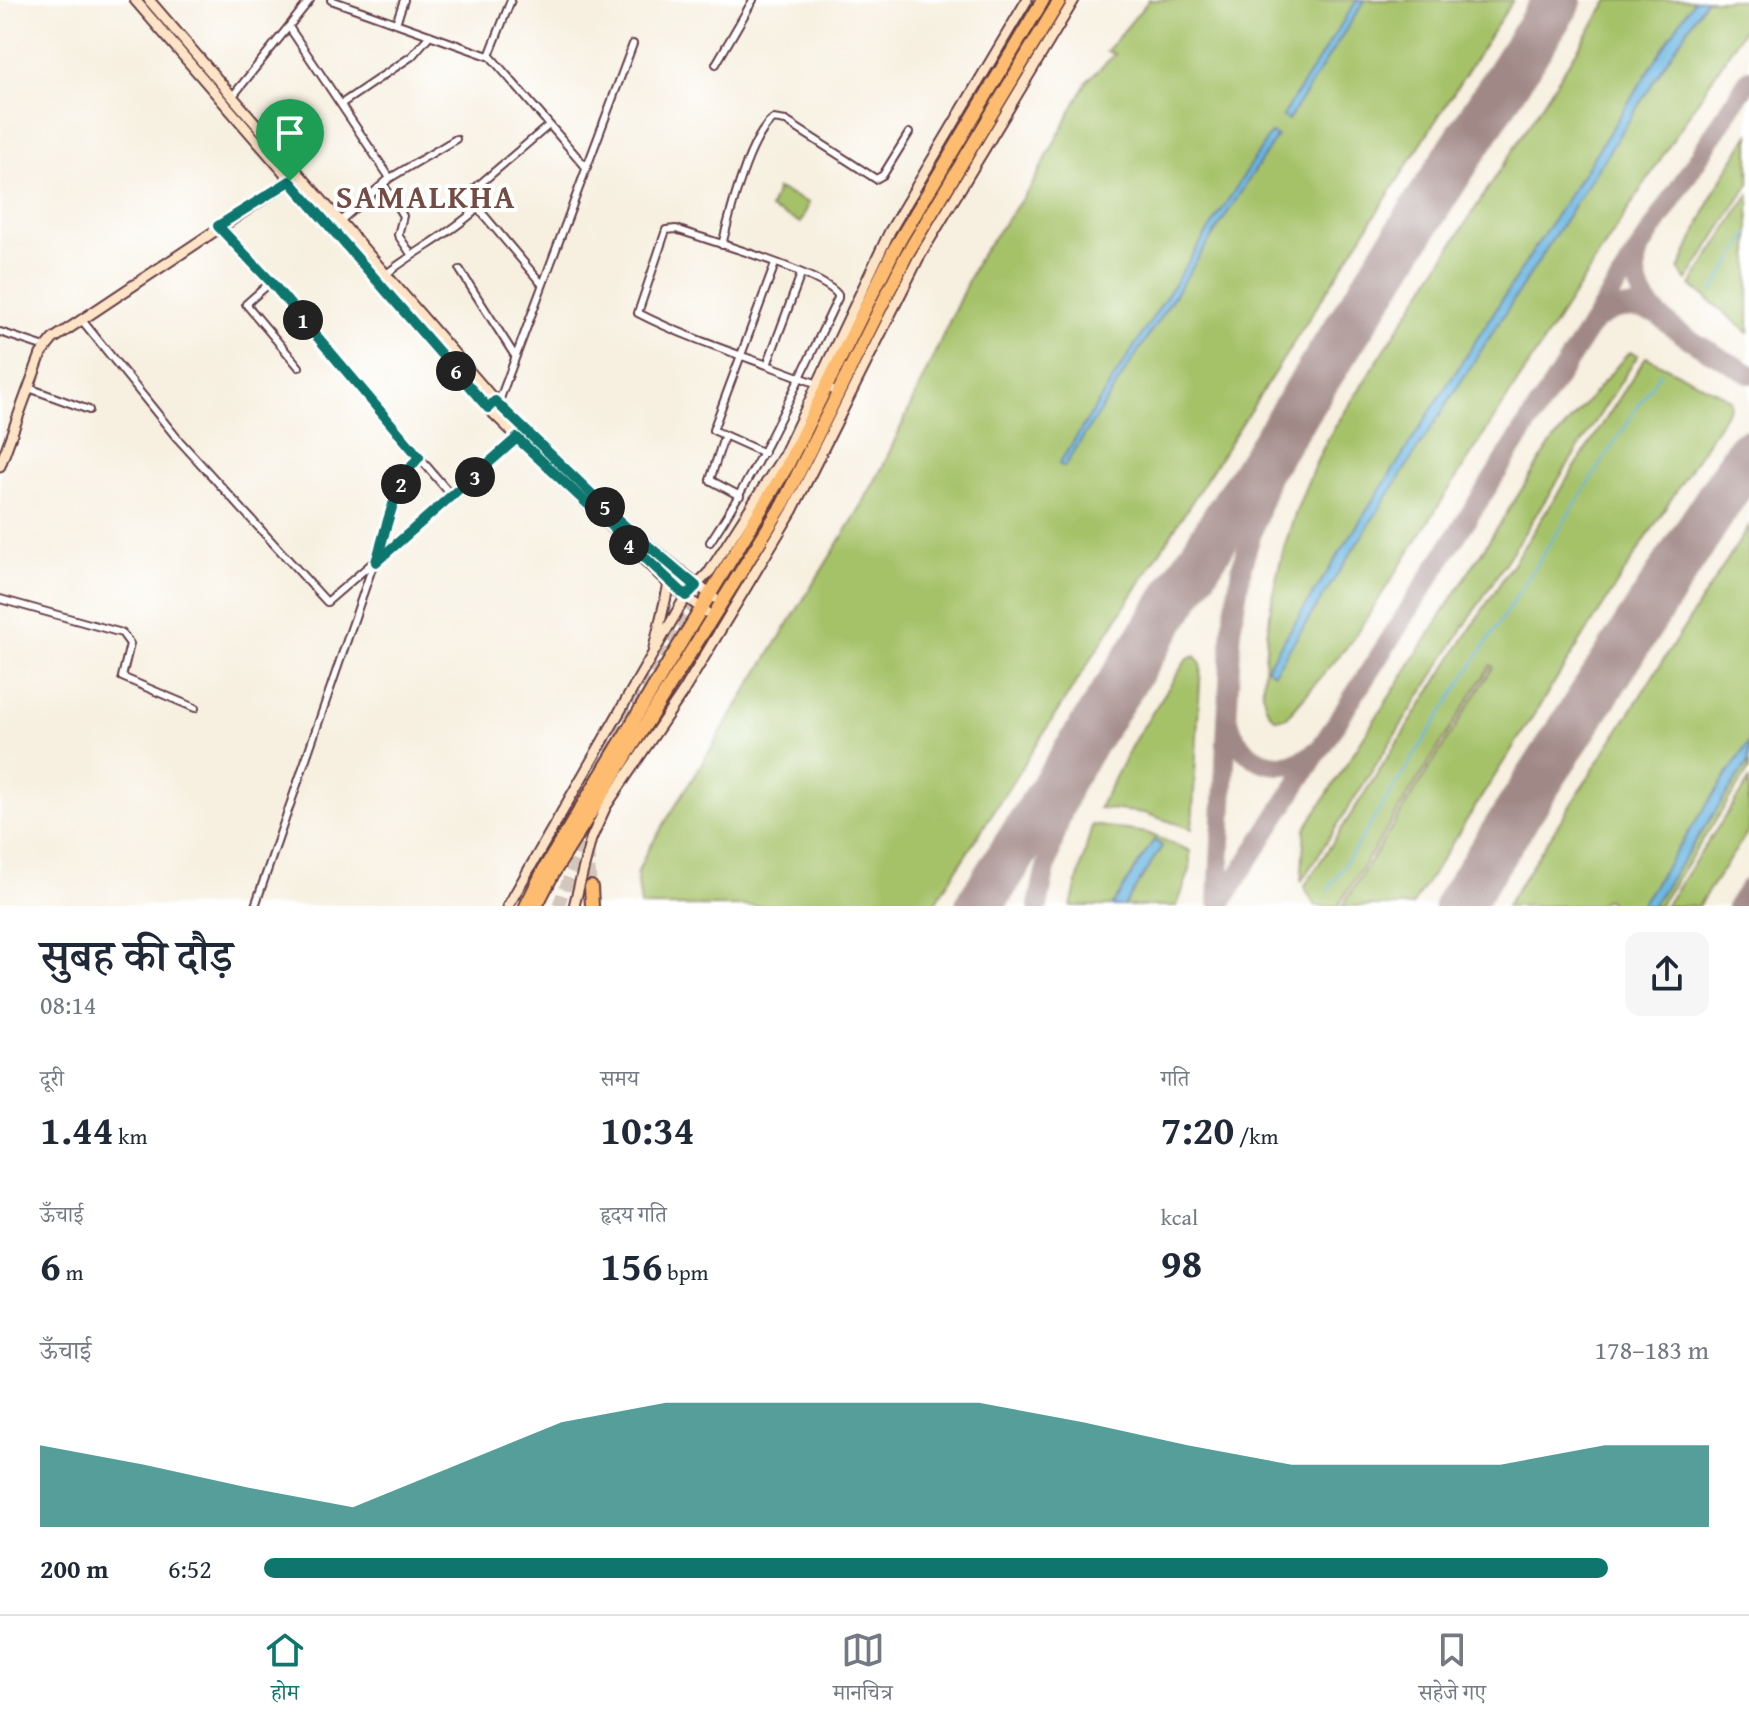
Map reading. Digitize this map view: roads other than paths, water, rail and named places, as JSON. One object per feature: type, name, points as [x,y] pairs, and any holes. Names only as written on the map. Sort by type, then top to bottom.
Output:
[{"type":"highway","points":[[526,906],[545,868],[786,468],[822,385],[895,248],[1043,0]]},
{"type":"highway","points":[[536,906],[553,873],[783,504],[907,254],[1060,0]]},
{"type":"highway","points":[[591,887],[592,906]]},
{"type":"street","points":[[231,98],[310,0]]},
{"type":"street","points":[[331,0],[489,56],[585,166]]},
{"type":"street","points":[[396,23],[404,0]]},
{"type":"street","points":[[489,56],[511,0]]},
{"type":"street","points":[[716,64],[753,0]]},
{"type":"street","points":[[508,906],[686,596],[710,571],[784,455],[822,385],[890,231],[1027,0]]},
{"type":"street","points":[[574,906],[591,839],[606,806],[683,692],[792,511],[918,259],[1074,0]]},
{"type":"street","points":[[142,1],[385,275],[494,404],[517,438],[669,584],[712,616]]},
{"type":"street","points":[[142,1],[290,181],[494,404],[625,526],[720,603]]},
{"type":"street","points":[[289,27],[390,178]]},
{"type":"street","points":[[341,104],[412,56],[430,35]]},
{"type":"street","points":[[494,404],[633,44]]},
{"type":"street","points":[[722,245],[745,171],[764,128],[773,119],[786,121],[876,179],[883,175],[909,133]]},
{"type":"street","points":[[541,283],[467,194],[549,125]]},
{"type":"street","points":[[339,222],[390,178],[456,139]]},
{"type":"street","points":[[0,466],[45,347],[218,226],[290,181]]},
{"type":"street","points":[[383,184],[403,216],[398,235],[411,254]]},
{"type":"street","points":[[385,275],[411,254],[453,232],[477,209]]},
{"type":"street","points":[[218,226],[271,282],[452,496]]},
{"type":"street","points":[[710,542],[764,453],[801,376],[838,298],[831,287],[801,274],[676,229],[666,230],[636,311],[741,356],[801,376],[839,393]]},
{"type":"street","points":[[764,453],[713,430],[775,264]]},
{"type":"street","points":[[460,270],[515,356]]},
{"type":"street","points":[[767,365],[801,274]]},
{"type":"street","points":[[271,282],[246,304],[299,367]]},
{"type":"street","points":[[81,319],[177,438],[325,601],[332,600],[517,438]]},
{"type":"street","points":[[0,332],[45,347]]},
{"type":"street","points":[[29,388],[89,410]]},
{"type":"street","points":[[724,437],[710,479],[740,496]]},
{"type":"street","points":[[255,906],[399,490],[408,470],[419,457]]},
{"type":"street","points":[[646,670],[669,584]]},
{"type":"street","points":[[0,599],[122,633],[130,645],[122,677],[195,708]]},
{"type":"water","points":[[1357,0],[1365,0],[1288,120],[1282,116]]},
{"type":"water","points":[[1694,0],[1706,0],[1274,673],[1266,668]]},
{"type":"water","points":[[1271,133],[1277,136],[1064,467],[1059,464]]},
{"type":"water","points":[[1749,742],[1749,761],[1652,906],[1640,906]]},
{"type":"water","points":[[1154,840],[1162,846],[1124,906],[1112,906]]},
{"type":"waterway","points":[[1712,292],[1749,234]]},
{"type":"waterway","points":[[1327,892],[1660,372]]},
{"type":"tunnel","points":[[791,500],[843,399]]},
{"type":"tunnel","points":[[555,846],[564,819],[749,518]]},
{"type":"tunnel","points":[[621,776],[752,564]]},
{"type":"tunnel","points":[[558,906],[588,830],[603,805]]},
{"type":"tunnel","points":[[588,850],[591,887]]},
{"type":"district","name":"SAMALKHA","points":[[426,196]]}]
